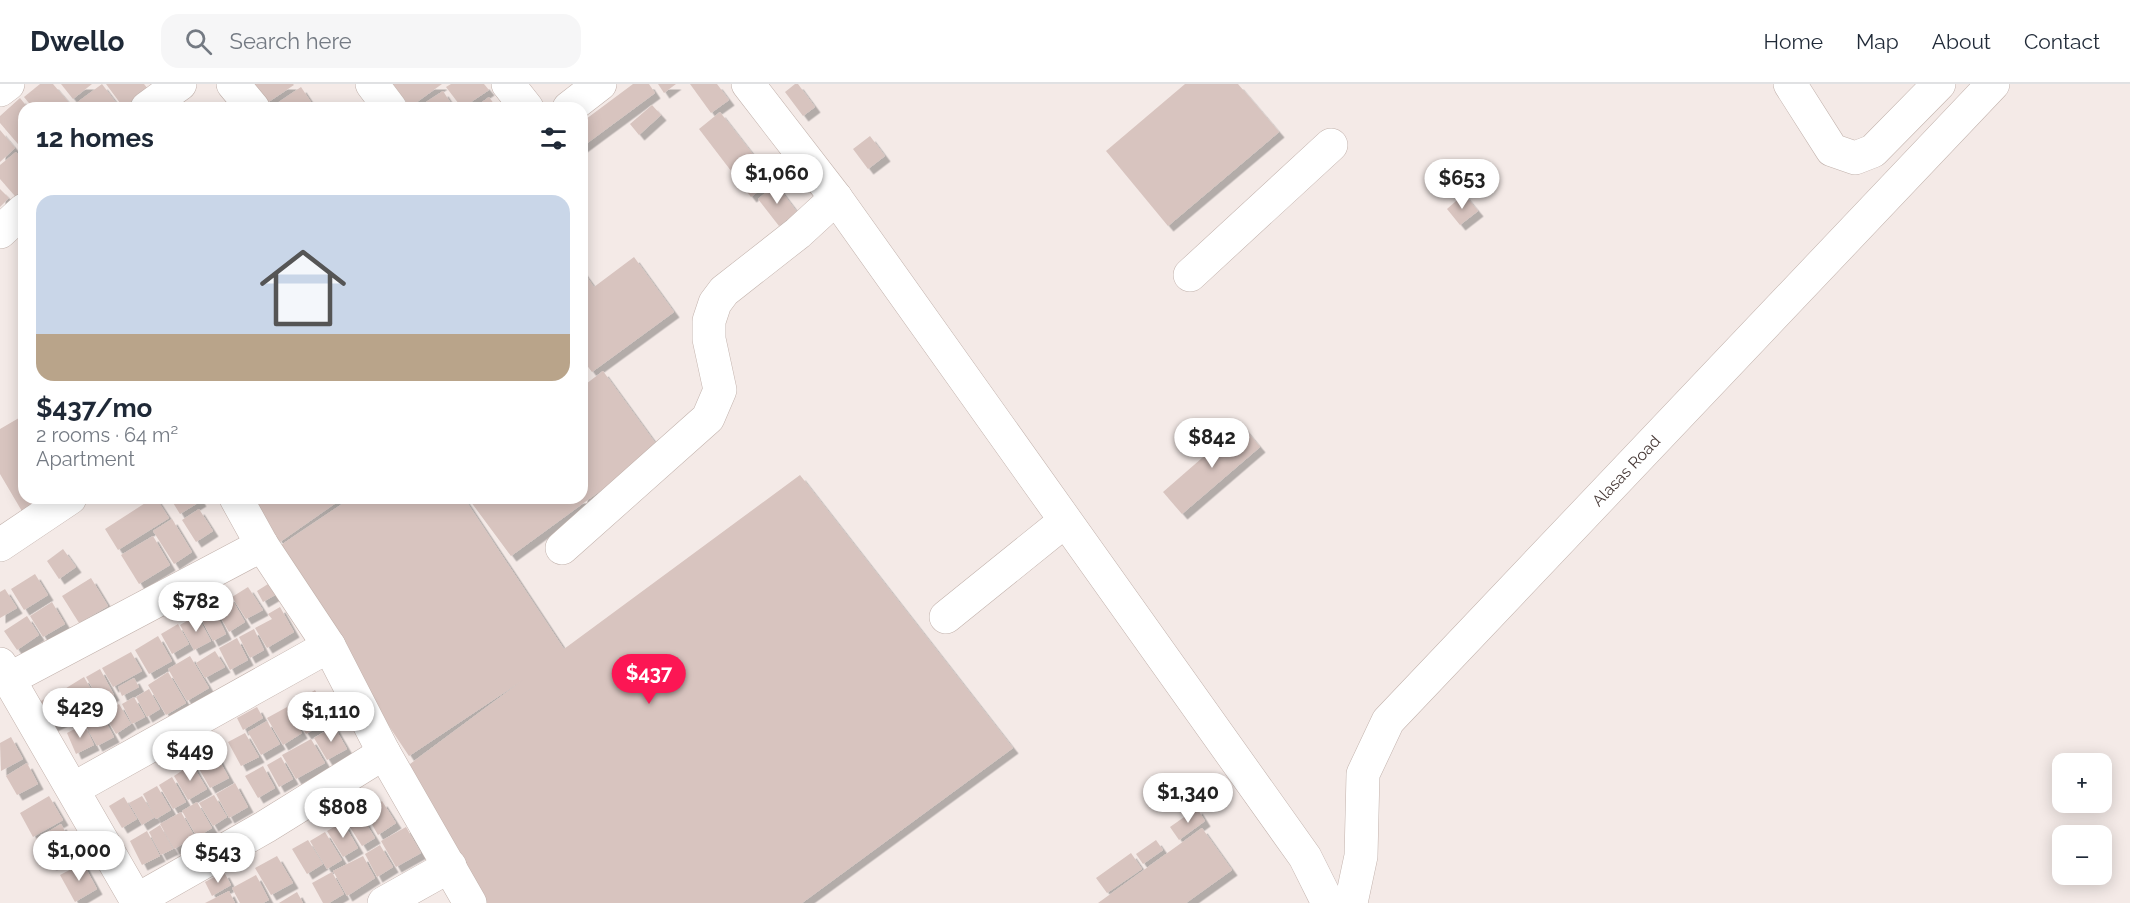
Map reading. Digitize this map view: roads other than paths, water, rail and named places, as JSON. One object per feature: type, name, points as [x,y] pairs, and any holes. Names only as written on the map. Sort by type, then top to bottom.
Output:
[{"type":"street","points":[[0,90],[8,84]]},
{"type":"street","points":[[155,102],[180,84]]},
{"type":"street","points":[[233,84],[248,102]]},
{"type":"street","points":[[372,84],[386,102]]},
{"type":"street","points":[[508,84],[522,102]]},
{"type":"street","points":[[577,102],[600,84]]},
{"type":"street","points":[[748,84],[836,198],[1305,856],[1328,903]]},
{"type":"street","points":[[1790,84],[1832,150],[1855,158],[1873,151],[1939,84]]},
{"type":"street","name":"Alasas Road","points":[[1350,903],[1361,856],[1364,774],[1388,721],[1993,84]]},
{"type":"street","points":[[1190,275],[1331,145]]},
{"type":"street","points":[[562,548],[708,418],[720,390],[709,339],[709,321],[715,303],[724,291],[798,233],[836,198]]},
{"type":"street","points":[[0,232],[18,216]]},
{"type":"street","points":[[0,545],[61,504]]},
{"type":"street","points":[[239,504],[262,544],[329,646],[384,753],[470,903]]},
{"type":"street","points":[[946,617],[1065,521]]},
{"type":"street","points":[[262,544],[4,672],[137,902],[265,827],[384,753]]},
{"type":"street","points":[[73,789],[329,646]]},
{"type":"street","points":[[384,903],[450,867]]}]
